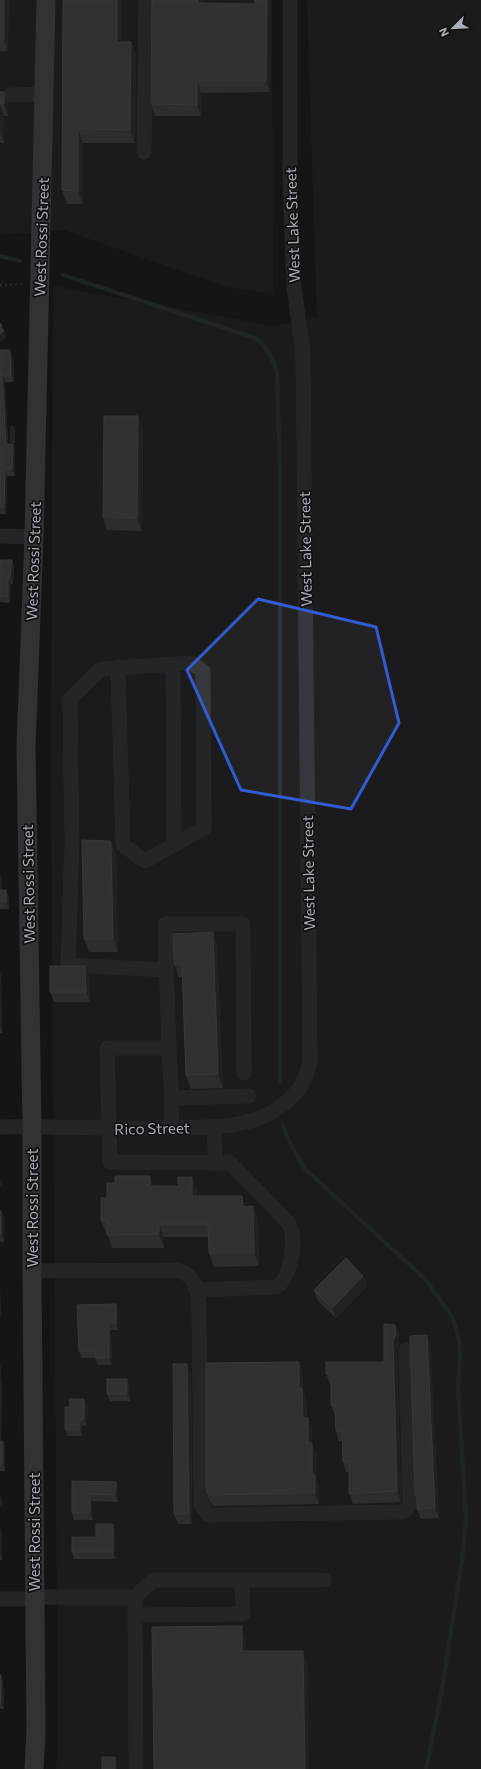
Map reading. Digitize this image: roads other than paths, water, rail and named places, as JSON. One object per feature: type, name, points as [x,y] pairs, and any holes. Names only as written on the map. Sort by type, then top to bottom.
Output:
[{"type":"main road","name":"West Rossi Street","points":[[34,1769],[36,1731],[32,1127],[26,746],[34,537],[46,0]]},
{"type":"street","points":[[144,152],[146,0]]},
{"type":"street","name":"West Lake Street","points":[[290,0],[290,174],[294,288],[303,353],[310,1063],[305,1082],[295,1094]]},
{"type":"street","points":[[10,95],[45,94]]},
{"type":"street","points":[[0,536],[34,537]]},
{"type":"street","points":[[118,667],[116,845],[145,862],[204,828],[203,671],[192,663],[118,667],[101,669],[70,699],[79,844],[68,965],[166,970]]},
{"type":"street","points":[[172,664],[174,845]]},
{"type":"street","points":[[171,1128],[172,1098],[165,924],[243,924],[244,1073]]},
{"type":"street","points":[[169,1048],[107,1048],[110,1162],[230,1163],[284,1218],[292,1229],[293,1249],[288,1271],[281,1284],[276,1286],[198,1290]]},
{"type":"street","name":"Rico Street","points":[[0,1127],[214,1127],[251,1121],[277,1110],[295,1094]]},
{"type":"street","points":[[172,1098],[249,1096]]},
{"type":"street","points":[[214,1127],[216,1163]]},
{"type":"street","points":[[32,1272],[177,1270],[184,1272],[192,1280],[198,1290],[201,1505],[209,1515],[401,1512],[407,1509],[410,1504],[406,1350]]},
{"type":"street","points":[[0,1599],[135,1597],[153,1580],[324,1580]]},
{"type":"street","points":[[135,1615],[243,1614],[242,1580]]},
{"type":"street","points":[[135,1597],[136,1769]]},
{"type":"waterway","points":[[0,256],[20,261]]},
{"type":"waterway","points":[[63,275],[255,338],[269,354],[274,363],[277,374],[280,471],[280,1083]]},
{"type":"waterway","points":[[283,1125],[289,1141],[304,1168],[425,1279],[453,1318],[459,1340],[460,1358],[458,1388],[466,1520],[462,1560],[442,1689],[426,1769]]}]
